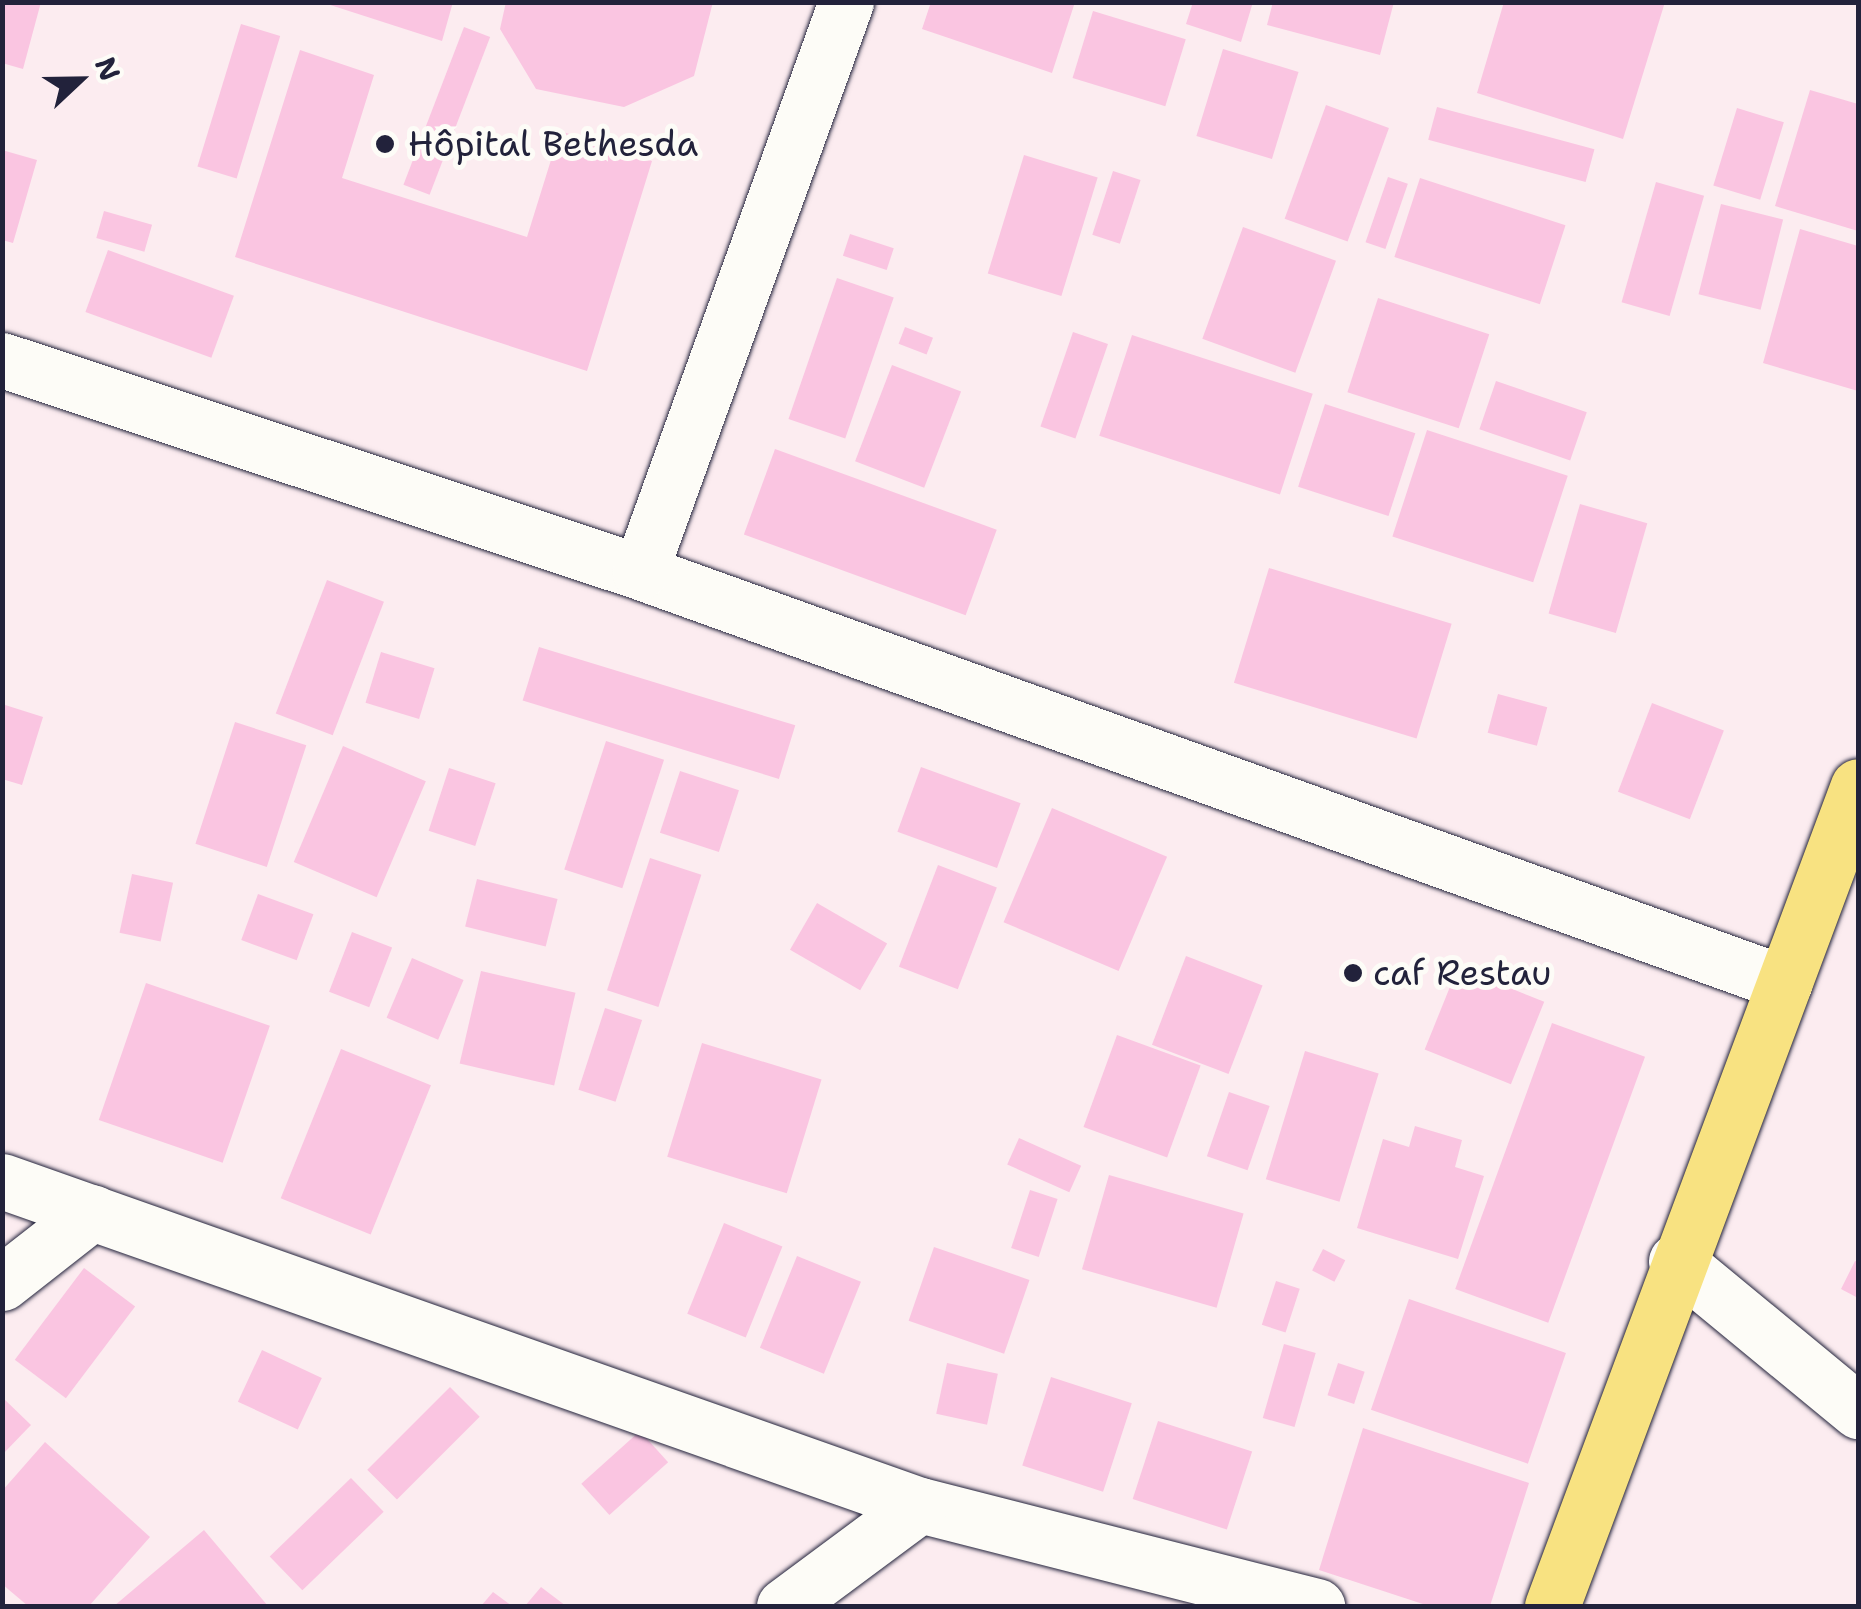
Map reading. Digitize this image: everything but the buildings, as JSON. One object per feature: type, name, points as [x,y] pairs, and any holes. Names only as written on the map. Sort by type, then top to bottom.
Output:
[{"type":"highway","points":[[1552,1606],[1676,1260],[1858,786]]},
{"type":"street","points":[[640,572],[846,2]]},
{"type":"street","points":[[2,360],[640,572],[1784,983]]},
{"type":"street","points":[[2,1180],[920,1505],[1318,1606]]},
{"type":"street","points":[[2,1283],[94,1212]]},
{"type":"street","points":[[1676,1260],[1858,1411]]},
{"type":"street","points":[[784,1606],[920,1505]]},
{"type":"place","name":"Hôpital Bethesda","points":[[385,144]]},
{"type":"place","name":"caf Restau","points":[[1353,973]]}]
